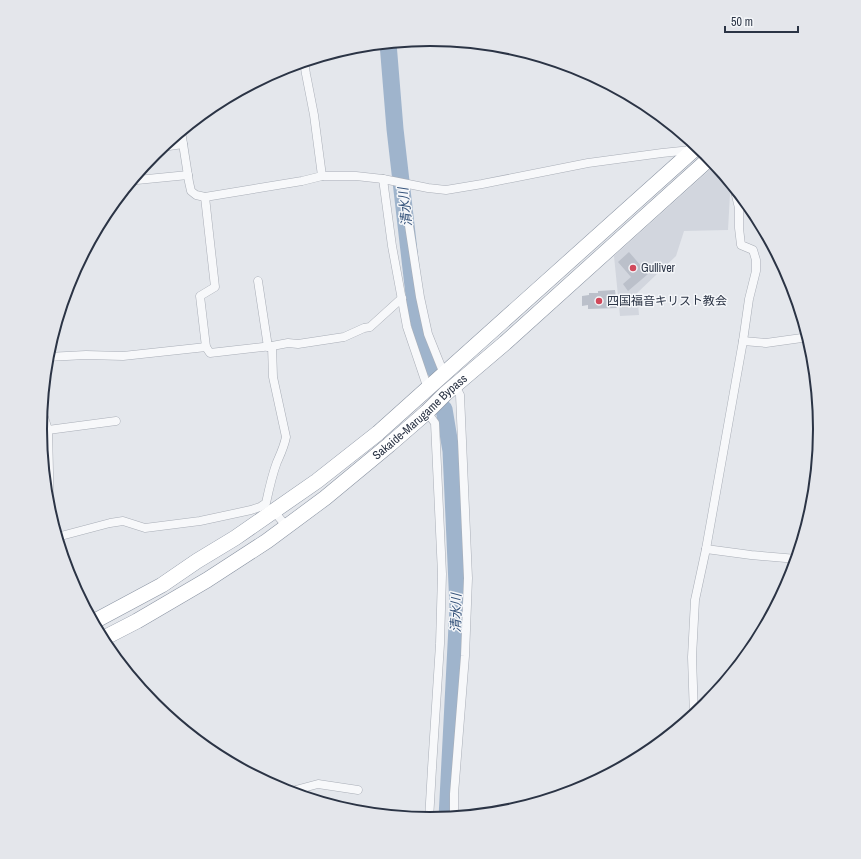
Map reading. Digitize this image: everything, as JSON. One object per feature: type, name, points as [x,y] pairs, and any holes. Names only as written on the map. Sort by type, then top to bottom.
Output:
[{"type":"highway","name":"Sakaide-Marugame Bypass","points":[[97,620],[162,585],[197,561],[235,538],[270,507],[317,481],[378,433],[693,150]]},
{"type":"highway","name":"Sakaide-Marugame Bypass","points":[[107,635],[143,617],[207,580],[267,541],[325,498],[427,412],[706,162]]},
{"type":"street","points":[[305,67],[314,115],[322,176]]},
{"type":"street","points":[[182,138],[191,191],[196,195],[205,197],[302,181],[322,176],[356,176],[383,179],[404,184],[446,190],[588,163],[692,149]]},
{"type":"street","points":[[173,145],[183,144]]},
{"type":"street","points":[[140,180],[188,175]]},
{"type":"street","points":[[383,179],[392,246],[407,327],[428,389]]},
{"type":"street","points":[[404,184],[420,297],[428,334],[444,374]]},
{"type":"street","points":[[205,197],[215,287],[200,296],[206,348],[210,353],[298,344],[344,337],[364,328],[370,327],[402,298]]},
{"type":"street","points":[[694,708],[692,658],[695,600],[706,549],[743,341],[749,298],[756,271],[756,260],[753,250],[741,245],[739,228],[740,208],[738,200]]},
{"type":"street","points":[[258,282],[270,347],[273,377],[286,437],[285,446],[277,461],[271,480],[270,507],[287,527]]},
{"type":"street","points":[[743,341],[766,343],[803,338]]},
{"type":"street","points":[[54,357],[86,355],[123,356],[206,348]]},
{"type":"street","points":[[454,812],[454,794],[465,656],[468,578],[460,396],[455,386]]},
{"type":"street","points":[[427,412],[435,423],[442,574],[440,644],[429,813]]},
{"type":"street","points":[[49,465],[48,430],[116,421]]},
{"type":"street","points":[[62,536],[123,521],[145,528],[200,521],[260,507],[270,507]]},
{"type":"street","points":[[706,549],[792,559]]},
{"type":"street","points":[[298,789],[318,784],[358,790]]},
{"type":"shaded area","points":[[711,168],[729,189],[728,230],[684,231],[676,256],[637,293],[639,315],[620,316],[614,256]]},
{"type":"building","name":"Gulliver","points":[[629,252],[648,274],[628,291],[623,284],[631,277],[618,262]]},
{"type":"building","name":"四国福音キリスト教会","points":[[615,290],[617,308],[588,309],[588,305],[582,306],[582,296],[589,295],[589,293],[598,293],[598,291]]},
{"type":"waterway","name":"清水川","points":[[388,48],[395,129],[416,312],[432,368]]},
{"type":"waterway","name":"清水川","points":[[444,409],[451,451],[458,607],[447,812]]},
{"type":"place","name":"Gulliver","points":[[633,268]]},
{"type":"place","name":"四国福音キリスト教会","points":[[599,301]]}]
